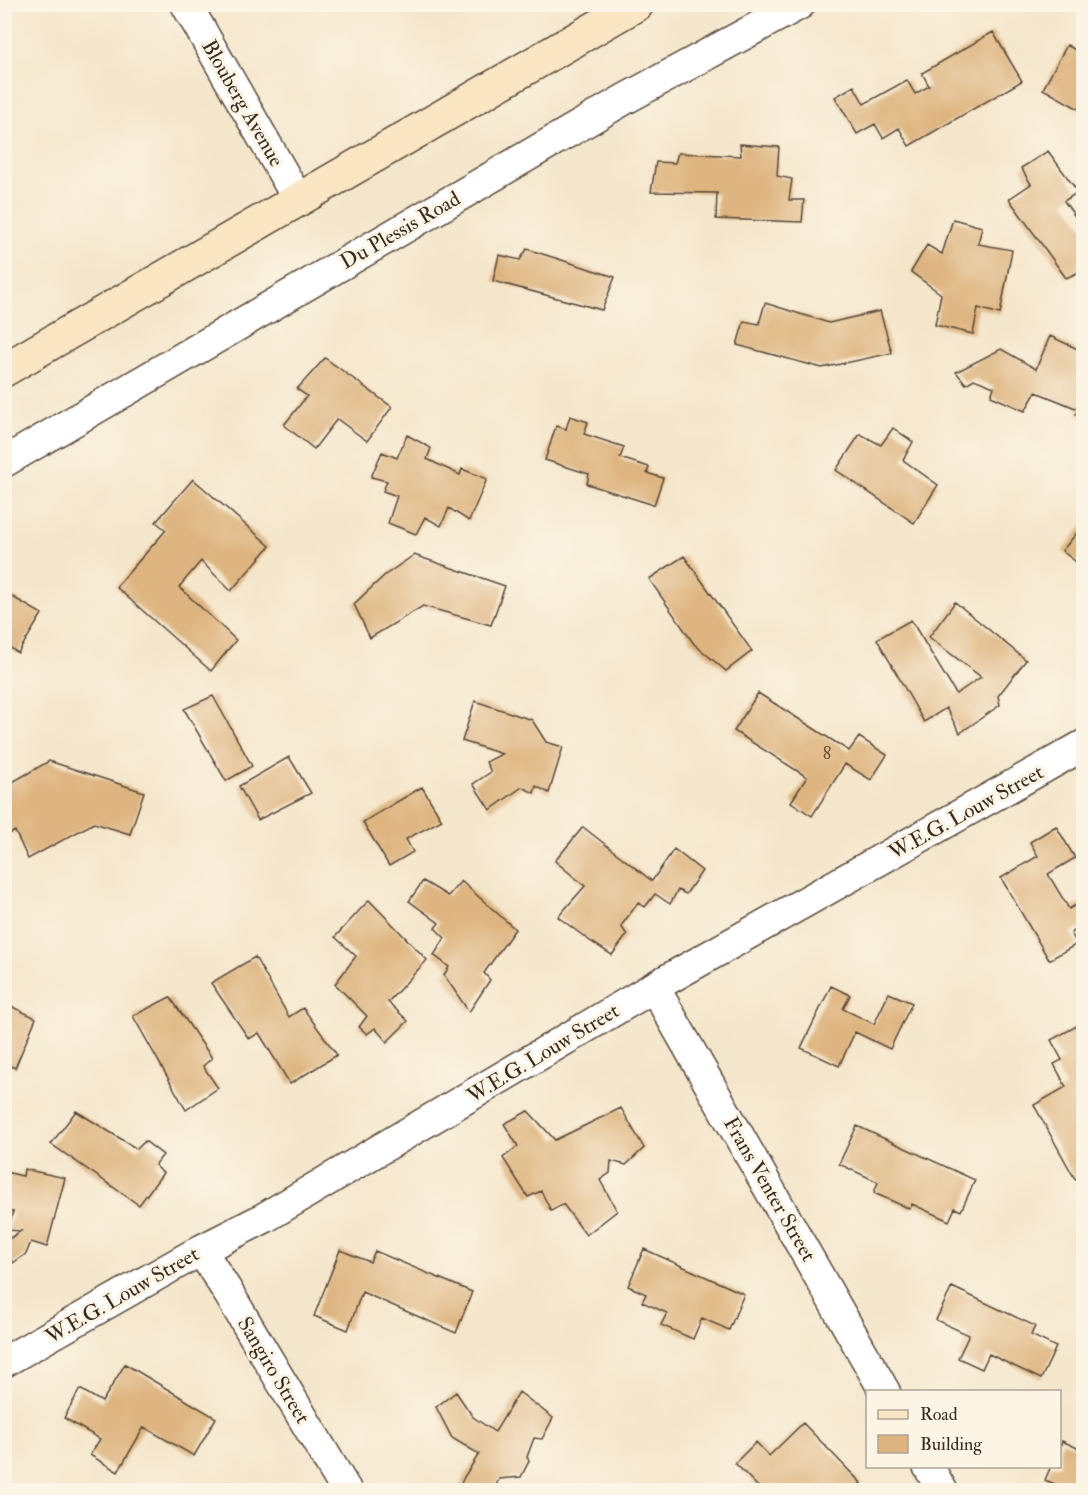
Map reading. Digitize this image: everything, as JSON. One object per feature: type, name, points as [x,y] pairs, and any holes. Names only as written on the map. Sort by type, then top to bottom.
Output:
[{"type":"street","points":[[4,370],[638,4]]},
{"type":"street","name":"Du Plessis Road","points":[[4,462],[625,99],[800,4]]},
{"type":"street","name":"Blouberg Avenue","points":[[186,5],[299,201]]},
{"type":"street","name":"W.E.G. Louw Street","points":[[4,1362],[201,1250],[264,1218],[654,987],[1083,746]]},
{"type":"street","name":"Frans Venter Street","points":[[654,987],[884,1390]]},
{"type":"street","name":"Sangiro Street","points":[[201,1250],[346,1491]]},
{"type":"street","points":[[929,1468],[942,1491]]},
{"type":"building","points":[[993,32],[1022,81],[909,146],[899,128],[883,138],[875,124],[857,134],[835,97],[854,86],[864,104],[907,80],[915,94],[929,86],[922,73]]},
{"type":"building","points":[[1067,45],[1084,55],[1084,112],[1043,89]]},
{"type":"building","points":[[740,144],[779,147],[777,176],[792,179],[789,200],[804,200],[802,222],[716,219],[717,193],[651,192],[656,162],[675,163],[678,153],[741,156]]},
{"type":"building","points":[[1048,151],[1078,192],[1064,201],[1084,229],[1084,270],[1066,278],[1009,199],[1031,184],[1021,168]]},
{"type":"building","points":[[953,219],[982,227],[978,244],[1012,250],[1000,314],[978,308],[973,334],[935,325],[941,294],[911,272],[927,245],[942,254]]},
{"type":"building","points":[[527,249],[615,277],[602,310],[493,281],[499,255],[520,260]]},
{"type":"building","points":[[765,303],[829,323],[880,311],[892,353],[822,368],[737,345],[744,321],[759,324]]},
{"type":"building","points":[[1050,336],[1084,352],[1084,417],[1076,414],[1078,409],[1036,392],[1025,411],[991,396],[994,387],[974,379],[966,384],[956,372],[1001,349],[1036,369]]},
{"type":"building","points":[[325,358],[392,407],[367,441],[337,419],[314,449],[284,425],[307,396],[297,389]]},
{"type":"building","points":[[570,416],[588,422],[584,434],[624,447],[620,458],[649,467],[647,473],[663,478],[654,505],[587,484],[589,474],[545,460],[556,426],[566,429]]},
{"type":"building","points":[[893,428],[913,442],[903,460],[938,485],[914,523],[836,470],[860,434],[881,445]]},
{"type":"building","points":[[407,435],[431,448],[427,459],[460,475],[462,469],[487,479],[469,521],[449,508],[441,526],[425,517],[416,534],[388,523],[397,496],[383,491],[387,481],[371,477],[382,452],[397,458]]},
{"type":"building","points":[[193,479],[270,546],[231,591],[201,561],[179,587],[236,640],[211,671],[116,587],[166,530],[156,522]]},
{"type":"building","points":[[1084,524],[1084,568],[1062,551]]},
{"type":"building","points":[[414,555],[505,586],[491,625],[423,606],[370,638],[354,604],[385,575]]},
{"type":"building","points":[[684,556],[752,651],[726,671],[694,644],[649,579]]},
{"type":"building","points":[[4,592],[42,614],[18,653],[4,644]]},
{"type":"building","points":[[955,602],[1026,660],[998,696],[1000,705],[960,733],[946,708],[924,722],[877,639],[911,620],[956,694],[981,677],[929,637]]},
{"type":"building","points":[[758,693],[849,751],[859,737],[887,755],[871,780],[845,764],[812,816],[791,802],[807,777],[734,731]]},
{"type":"building","points":[[213,696],[252,766],[226,781],[184,709]]},
{"type":"building","points":[[475,701],[532,720],[546,742],[563,747],[549,793],[536,786],[534,793],[522,787],[490,810],[473,784],[491,772],[486,762],[502,754],[462,741]]},
{"type":"building","points":[[289,757],[311,793],[258,820],[239,786]]},
{"type":"building","points":[[49,761],[144,792],[130,834],[94,823],[28,859],[15,831],[4,837],[4,787]]},
{"type":"building","points":[[422,787],[442,820],[406,839],[413,852],[389,866],[363,822]]},
{"type":"building","points":[[1056,826],[1075,858],[1048,874],[1069,909],[1084,900],[1084,935],[1079,928],[1071,933],[1077,944],[1049,960],[1001,878],[1038,856],[1030,842]]},
{"type":"building","points":[[583,827],[652,881],[674,849],[702,871],[686,894],[678,890],[670,904],[655,894],[645,907],[638,903],[621,926],[627,935],[612,955],[558,917],[585,886],[555,861]]},
{"type":"building","points":[[423,881],[448,896],[461,881],[515,929],[484,973],[490,980],[469,1012],[444,975],[449,967],[434,955],[445,938],[435,928],[439,923],[409,901]]},
{"type":"building","points":[[369,900],[427,960],[388,1002],[408,1021],[387,1042],[375,1028],[367,1034],[359,1027],[367,1016],[335,984],[356,956],[335,937]]},
{"type":"building","points":[[255,957],[289,1017],[303,1008],[337,1055],[290,1084],[259,1033],[249,1039],[211,983]]},
{"type":"building","points":[[831,986],[850,995],[843,1009],[874,1024],[889,993],[912,1003],[890,1049],[855,1032],[839,1066],[801,1048]]},
{"type":"building","points":[[170,997],[212,1058],[203,1066],[218,1088],[186,1110],[133,1016]]},
{"type":"building","points":[[4,1003],[36,1018],[15,1068],[4,1063]]},
{"type":"building","points":[[1084,1022],[1084,1174],[1075,1179],[1034,1105],[1066,1087],[1054,1064],[1062,1060],[1051,1040]]},
{"type":"building","points":[[621,1108],[644,1148],[626,1165],[611,1161],[610,1173],[600,1180],[617,1211],[586,1235],[563,1204],[551,1211],[541,1191],[528,1197],[503,1158],[518,1146],[504,1124],[528,1111],[555,1140]]},
{"type":"building","points":[[76,1111],[137,1149],[145,1141],[163,1155],[155,1165],[163,1173],[139,1205],[51,1144]]},
{"type":"building","points":[[857,1126],[975,1180],[961,1211],[955,1208],[949,1221],[912,1204],[910,1209],[874,1193],[878,1182],[839,1164]]},
{"type":"building","points":[[24,1169],[65,1178],[47,1247],[31,1242],[26,1254],[13,1263],[4,1247],[4,1242],[21,1231],[8,1230],[13,1212],[5,1211],[5,1172],[23,1176]]},
{"type":"building","points":[[644,1249],[744,1294],[729,1330],[702,1318],[693,1339],[661,1325],[667,1313],[642,1302],[646,1294],[628,1286]]},
{"type":"building","points":[[340,1250],[370,1262],[375,1251],[472,1292],[456,1333],[362,1292],[348,1330],[314,1316]]},
{"type":"building","points":[[952,1287],[1035,1326],[1031,1335],[1056,1347],[1041,1379],[989,1354],[982,1369],[958,1358],[969,1335],[936,1320]]},
{"type":"building","points":[[125,1364],[216,1418],[194,1456],[144,1427],[118,1472],[90,1455],[100,1439],[64,1418],[80,1389],[102,1402]]},
{"type":"building","points":[[456,1392],[473,1417],[495,1432],[519,1392],[553,1418],[542,1439],[534,1438],[527,1457],[529,1461],[521,1477],[499,1479],[494,1490],[458,1490],[479,1454],[452,1438],[436,1407]]},
{"type":"building","points":[[803,1423],[861,1483],[853,1490],[761,1490],[735,1463],[756,1442],[769,1456]]},
{"type":"building","points":[[1062,1441],[1084,1451],[1084,1490],[1069,1490],[1045,1480],[1050,1468],[1061,1468]]},
{"type":"building","points":[[228,1482],[234,1490],[217,1490]]}]
